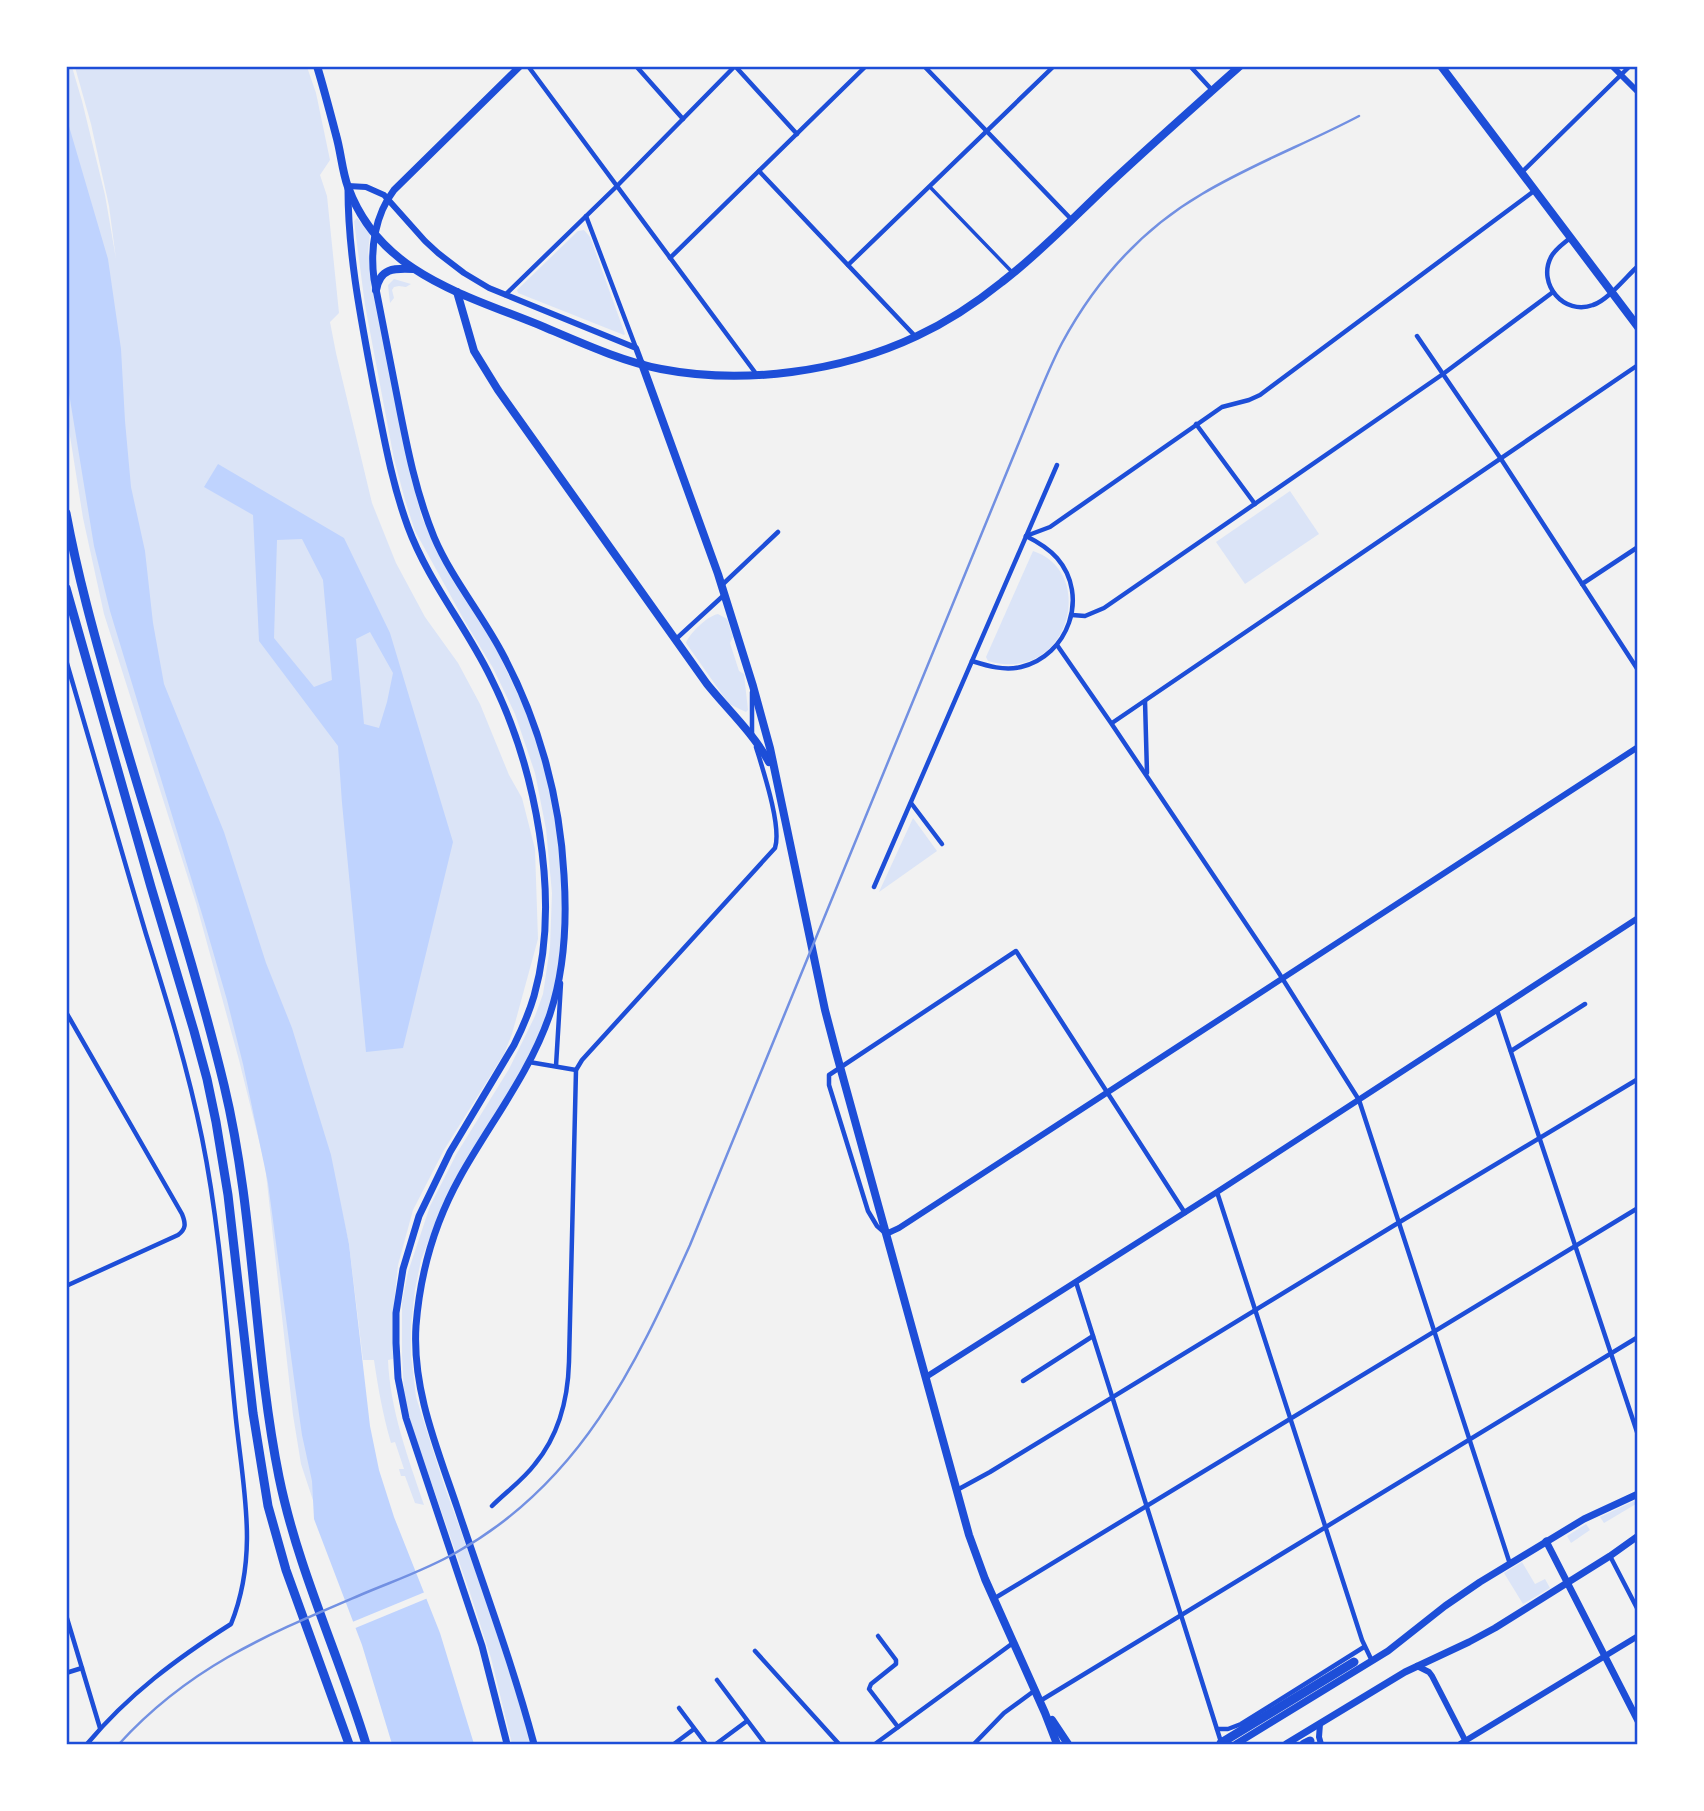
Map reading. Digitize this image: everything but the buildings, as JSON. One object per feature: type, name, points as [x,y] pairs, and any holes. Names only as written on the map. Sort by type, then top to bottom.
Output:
[{"type":"highway","points":[[66,513],[88,613],[207,1017],[229,1109],[239,1161],[274,1450],[284,1501],[302,1564],[366,1745]]},
{"type":"highway","points":[[66,589],[207,1079],[229,1206],[259,1460],[268,1506],[286,1570],[349,1745]]},
{"type":"highway","points":[[1220,1744],[1354,1662]]},
{"type":"main road","points":[[317,66],[348,186],[350,233],[358,295],[376,400],[396,489],[423,560],[481,658],[508,716],[529,783],[538,825],[544,908],[543,946],[537,983],[528,1013],[513,1045],[450,1152],[427,1198],[410,1243],[399,1291],[396,1343],[406,1418],[482,1646],[507,1745]]},
{"type":"main road","points":[[520,66],[401,182],[380,215],[372,257],[376,290],[411,463],[423,509],[453,575],[512,673],[532,721],[546,764],[563,856],[565,914],[561,966],[550,1013],[529,1062],[458,1180],[434,1236],[423,1275],[416,1323],[417,1371],[426,1414],[534,1745]]},
{"type":"main road","points":[[348,186],[375,234],[413,269],[457,292],[597,348],[642,364],[678,371],[757,375],[816,368],[866,355],[915,337],[969,307],[1014,273],[1240,66]]},
{"type":"main road","points":[[1441,66],[1637,327]]},
{"type":"main road","points":[[376,290],[385,272],[398,268],[413,269]]},
{"type":"main road","points":[[457,292],[470,340],[487,374],[707,684],[752,736],[774,771]]},
{"type":"main road","points":[[642,364],[723,590],[753,686],[825,1010],[977,1558],[1057,1745]]},
{"type":"main road","points":[[736,718],[746,724],[762,721]]},
{"type":"main road","points":[[1236,1745],[1398,1644],[1445,1606],[1546,1541],[1595,1513],[1637,1494]]},
{"type":"main road","points":[[1286,1745],[1417,1665],[1480,1636],[1568,1583],[1637,1536]]},
{"type":"main road","points":[[1546,1541],[1637,1721]]},
{"type":"main road","points":[[1045,1713],[1068,1745]]},
{"type":"street","points":[[528,66],[757,375]]},
{"type":"street","points":[[636,66],[683,119]]},
{"type":"street","points":[[505,295],[735,66],[797,134]]},
{"type":"street","points":[[670,258],[866,66]]},
{"type":"street","points":[[924,66],[1072,220]]},
{"type":"street","points":[[848,265],[1054,66]]},
{"type":"street","points":[[1190,66],[1213,90]]},
{"type":"street","points":[[1612,66],[1637,92]]},
{"type":"street","points":[[1521,173],[1630,66]]},
{"type":"street","points":[[759,171],[915,337]]},
{"type":"street","points":[[348,186],[371,188],[388,199],[425,241],[476,281],[636,348]]},
{"type":"street","points":[[930,187],[1014,273]]},
{"type":"street","points":[[1026,536],[1049,527],[1222,407],[1260,395],[1534,190]]},
{"type":"street","points":[[586,216],[642,364]]},
{"type":"street","points":[[1570,238],[1557,249],[1548,264],[1547,278],[1553,292],[1566,304],[1581,307],[1596,304],[1637,266]]},
{"type":"street","points":[[1072,615],[1085,617],[1097,612],[1443,374],[1553,292]]},
{"type":"street","points":[[1417,336],[1501,459],[1637,670]]},
{"type":"street","points":[[1111,723],[1637,365]]},
{"type":"street","points":[[1196,424],[1255,503]]},
{"type":"street","points":[[874,887],[1057,465]]},
{"type":"street","points":[[676,639],[778,532]]},
{"type":"street","points":[[972,661],[1000,668],[1022,667],[1044,656],[1057,645],[1066,632],[1073,603],[1072,589],[1064,568],[1051,552],[1026,536]]},
{"type":"street","points":[[1582,584],[1637,547]]},
{"type":"street","points":[[1057,645],[1282,978],[1359,1100],[1510,1564]]},
{"type":"street","points":[[66,660],[184,1062],[202,1138],[214,1213],[248,1536],[243,1579],[231,1624],[174,1661],[152,1679],[133,1695],[87,1745]]},
{"type":"street","points":[[492,1506],[530,1471],[544,1452],[561,1415],[567,1390],[576,1070],[587,1054],[775,848],[777,835],[772,809],[752,736],[753,686]]},
{"type":"street","points":[[1145,700],[1147,777]]},
{"type":"street","points":[[1185,1213],[1106,1093],[1016,951],[829,1075],[829,1085],[869,1211],[877,1226],[886,1234],[899,1228],[1106,1093],[1282,978],[1637,747]]},
{"type":"street","points":[[911,803],[942,844]]},
{"type":"street","points":[[926,1377],[1185,1213],[1637,918]]},
{"type":"street","points":[[556,1066],[561,966]]},
{"type":"street","points":[[1511,1051],[1585,1004]]},
{"type":"street","points":[[1497,1010],[1637,1435]]},
{"type":"street","points":[[66,1012],[183,1214],[186,1226],[178,1236],[66,1286]]},
{"type":"street","points":[[529,1062],[576,1070]]},
{"type":"street","points":[[957,1490],[1637,1079]]},
{"type":"street","points":[[1217,1192],[1364,1647],[1372,1661]]},
{"type":"street","points":[[993,1599],[1637,1208]]},
{"type":"street","points":[[1076,1282],[1220,1744]]},
{"type":"street","points":[[1023,1381],[1093,1335]]},
{"type":"street","points":[[1040,1701],[1637,1338]]},
{"type":"street","points":[[1610,1556],[1637,1609]]},
{"type":"street","points":[[66,1615],[100,1729]]},
{"type":"street","points":[[878,1636],[896,1660],[896,1664],[871,1684],[869,1689],[898,1727]]},
{"type":"street","points":[[1417,1665],[1433,1676],[1464,1743],[1637,1636]]},
{"type":"street","points":[[875,1745],[1013,1643]]},
{"type":"street","points":[[1217,1729],[1228,1729],[1241,1724],[1364,1647]]},
{"type":"street","points":[[755,1651],[839,1745]]},
{"type":"street","points":[[66,1674],[82,1668]]},
{"type":"street","points":[[717,1680],[765,1745]]},
{"type":"street","points":[[974,1745],[1004,1713],[1035,1690]]},
{"type":"street","points":[[679,1709],[706,1745]]},
{"type":"street","points":[[716,1745],[747,1721]]},
{"type":"street","points":[[1320,1724],[1321,1745]]},
{"type":"street","points":[[674,1745],[694,1729]]},
{"type":"shaded area","points":[[66,67],[72,67],[82,101],[105,195],[116,259],[109,206],[75,67],[307,67],[316,93],[330,160],[320,175],[327,196],[339,313],[330,322],[372,503],[396,563],[425,617],[458,663],[480,704],[509,775],[522,798],[535,849],[538,939],[512,1034],[504,1054],[444,1150],[413,1210],[398,1265],[393,1313],[393,1359],[388,1360],[389,1379],[401,1433],[424,1505],[415,1503],[405,1476],[401,1476],[399,1469],[404,1469],[395,1442],[391,1443],[374,1360],[363,1360],[349,1244],[326,1141],[386,1703],[333,1561],[301,1464],[265,1165],[196,903],[104,614],[83,518],[66,397]]},
{"type":"shaded area","points":[[357,218],[370,234],[368,252],[409,470],[422,518],[442,560],[492,640],[523,705],[540,752],[558,823],[562,879],[561,946],[552,1004],[529,1058],[441,1209],[421,1260],[411,1326],[416,1397],[444,1485],[483,1592],[531,1744],[512,1744],[491,1658],[412,1427],[404,1393],[402,1302],[408,1272],[430,1206],[457,1153],[509,1069],[543,994],[550,947],[552,893],[546,829],[535,773],[515,714],[493,668],[415,531],[405,500],[394,459],[365,305],[354,221]]},
{"type":"shaded area","points":[[584,230],[590,237],[624,335],[518,293],[517,290],[578,231]]},
{"type":"shaded area","points":[[394,279],[411,284],[394,287],[394,298],[390,303],[388,285]]},
{"type":"shaded area","points":[[1290,491],[1319,534],[1245,584],[1216,542]]},
{"type":"shaded area","points":[[1033,551],[1053,563],[1065,580],[1069,601],[1065,623],[1055,642],[1038,657],[1016,664],[988,661],[986,657]]},
{"type":"shaded area","points":[[718,614],[727,619],[733,637],[730,643],[739,671],[744,674],[748,710],[746,712],[729,704],[686,643],[699,626]]},
{"type":"shaded area","points":[[913,818],[937,851],[879,892]]},
{"type":"shaded area","points":[[1634,1501],[1636,1504],[1604,1523],[1600,1517]]},
{"type":"shaded area","points":[[1586,1524],[1590,1530],[1571,1543],[1567,1536]]},
{"type":"shaded area","points":[[1522,1562],[1535,1584],[1545,1579],[1550,1588],[1523,1604],[1504,1573]]},
{"type":"water","points":[[66,116],[108,259],[121,349],[131,487],[145,551],[153,623],[164,684],[224,832],[266,963],[292,1028],[331,1155],[349,1244],[370,1426],[379,1470],[394,1517],[440,1633],[474,1744],[392,1744],[362,1645],[314,1519],[312,1481],[302,1435],[268,1183],[243,1064],[205,924],[110,611],[94,546],[67,381]]},
{"type":"water","points":[[218,464],[344,538],[390,633],[453,842],[403,1048],[366,1052],[338,746],[259,641],[253,515],[204,487]],"holes":[[[302,539],[323,580],[332,680],[314,687],[274,638],[277,540]],[[370,632],[393,673],[379,728],[364,724],[356,639]]]},
{"type":"pier","points":[[425,1592],[428,1598],[353,1629],[350,1623]]},
{"type":"railway","points":[[119,1744],[174,1693],[233,1654],[296,1623],[457,1552],[500,1524],[538,1492],[570,1457],[625,1378],[690,1245],[1036,401],[1058,350],[1075,321],[1105,278],[1159,223],[1240,173],[1359,116]]}]
